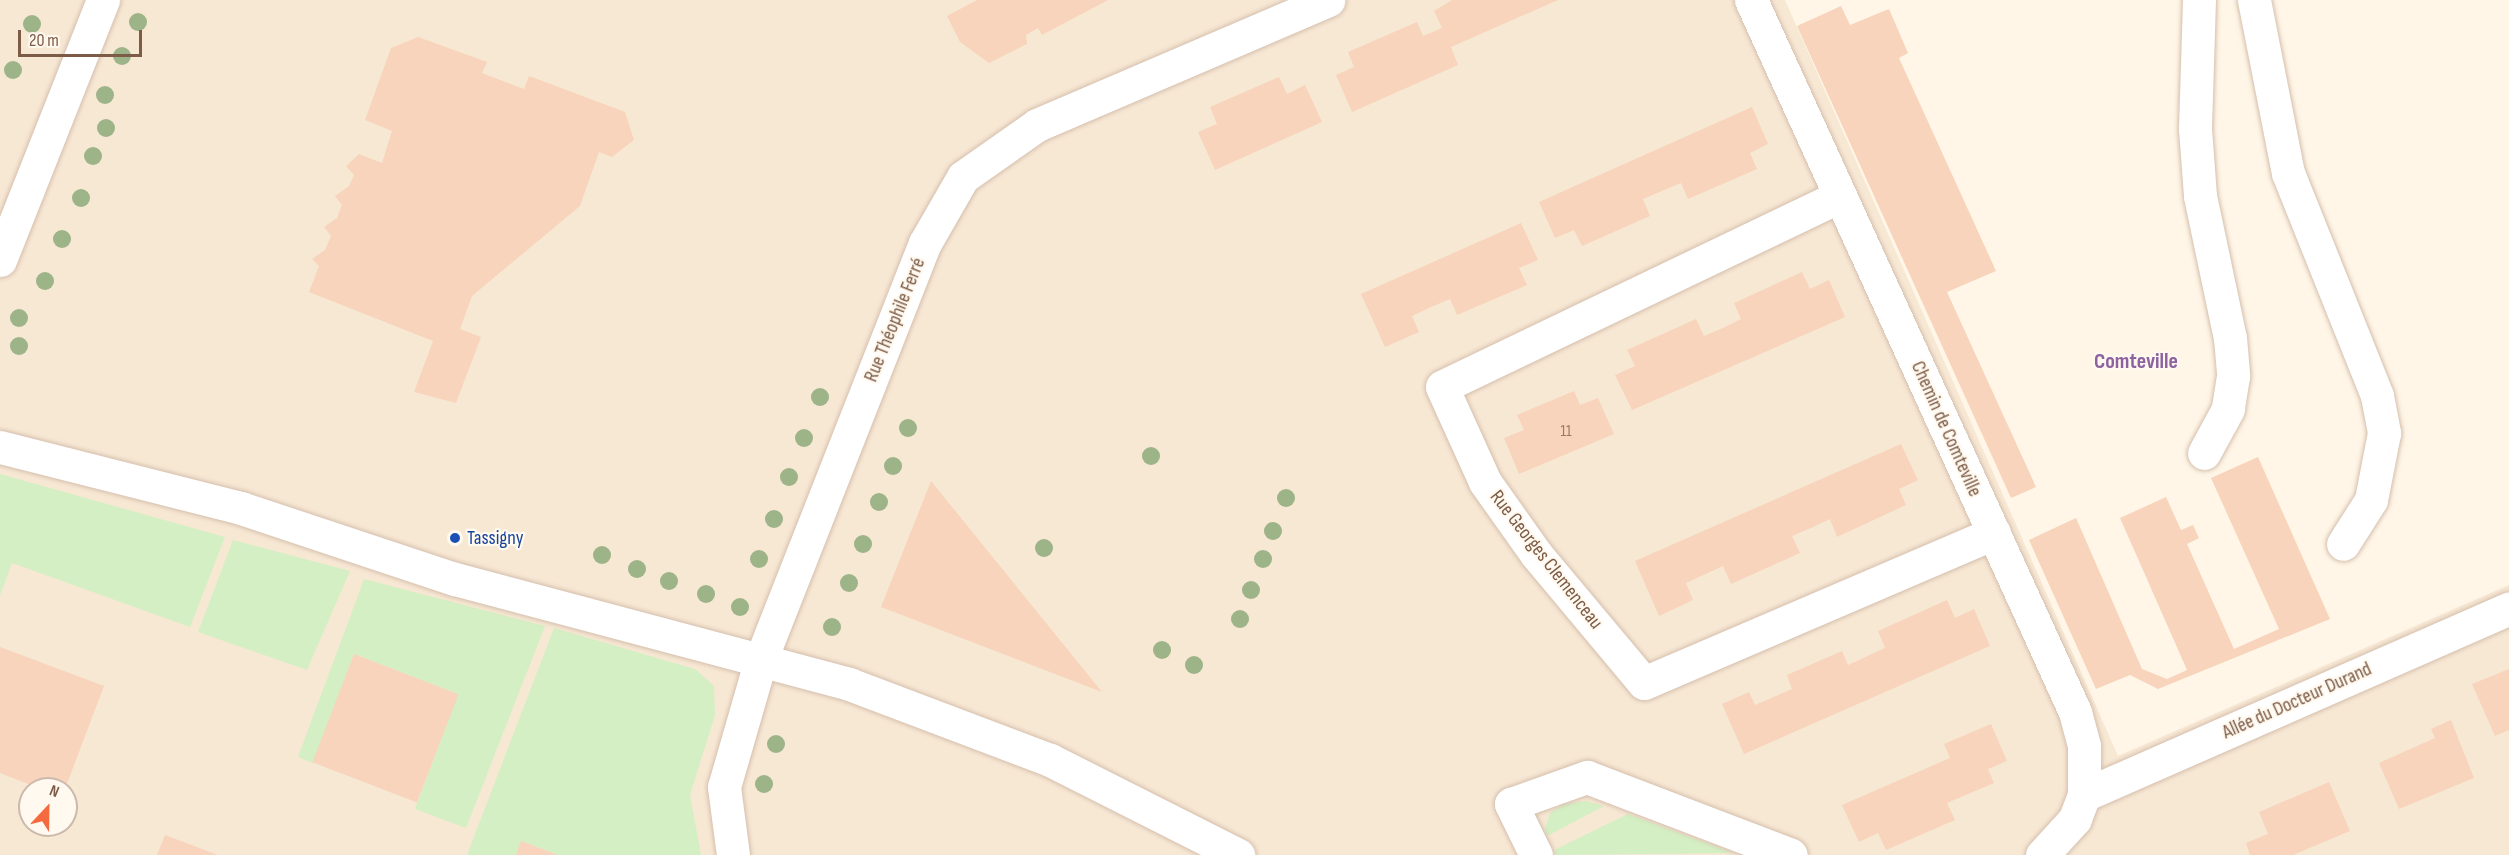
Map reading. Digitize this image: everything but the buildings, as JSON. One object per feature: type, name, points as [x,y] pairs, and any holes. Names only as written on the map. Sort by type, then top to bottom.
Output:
[{"type":"street","points":[[0,260],[103,0]]},
{"type":"street","name":"Rue Théophile Ferré","points":[[734,855],[724,787],[761,659],[925,243],[963,177],[1036,125],[1328,0]]},
{"type":"street","name":"Chemin de Comteville","points":[[1751,0],[2075,712],[2084,745],[2084,795],[2075,819],[2042,855]]},
{"type":"street","points":[[2199,0],[2195,129],[2200,196],[2230,338],[2233,376],[2228,409],[2204,453]]},
{"type":"street","points":[[2254,0],[2288,173],[2377,396],[2384,433],[2371,500],[2343,544]]},
{"type":"street","name":"Rue Georges Clemenceau","points":[[1840,196],[1442,387],[1480,472],[1536,554],[1644,682],[1994,533]]},
{"type":"street","points":[[0,447],[241,508],[455,579],[849,684],[1050,760],[1238,855]]},
{"type":"street","name":"Allée du Docteur Durand","points":[[2084,795],[2509,608]]},
{"type":"street","points":[[1536,855],[1511,804],[1587,777],[1791,855]]},
{"type":"shaded area","points":[[0,0],[1785,0],[2118,756],[2509,585],[2509,855],[0,855]]},
{"type":"green space","points":[[0,474],[225,537],[190,627],[12,563],[0,595]]},
{"type":"green space","points":[[233,540],[350,571],[307,670],[198,632]]},
{"type":"green space","points":[[364,579],[545,626],[466,828],[415,809],[458,694],[354,654],[313,763],[298,757]]},
{"type":"green space","points":[[554,628],[695,669],[714,686],[715,715],[690,795],[701,855],[558,855],[521,841],[516,855],[467,855]]},
{"type":"green space","points":[[1586,801],[1604,806],[1547,836],[1545,828],[1550,813],[1563,804]]},
{"type":"green space","points":[[1628,814],[1734,853],[1556,855],[1554,850]]},
{"type":"place","name":"Tassigny","points":[[455,538]]},
{"type":"district","name":"Comteville","points":[[2136,362]]}]
